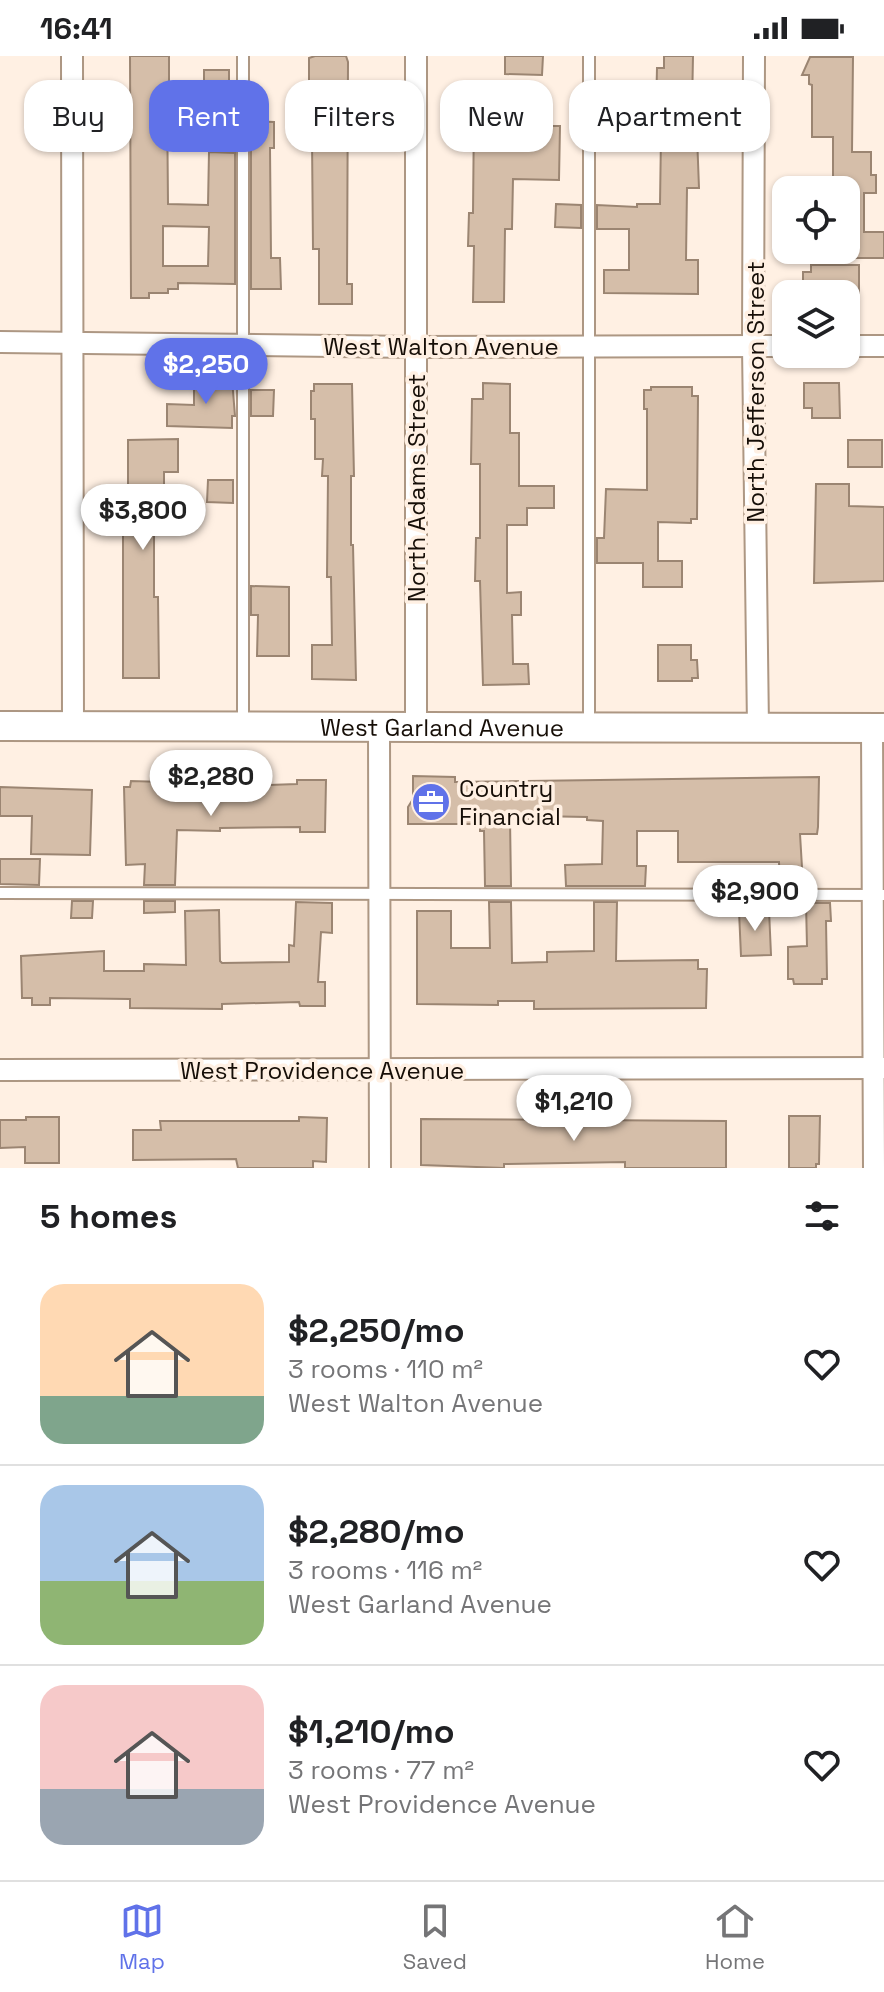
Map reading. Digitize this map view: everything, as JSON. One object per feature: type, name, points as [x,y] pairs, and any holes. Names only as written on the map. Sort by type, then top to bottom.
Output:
[{"type":"street","points":[[72,56],[73,726]]},
{"type":"street","name":"North Adams Street","points":[[416,56],[416,727]]},
{"type":"street","name":"North Jefferson Street","points":[[754,56],[753,346],[758,727]]},
{"type":"street","name":"West Walton Avenue","points":[[0,342],[416,347],[772,346]]},
{"type":"street","points":[[860,346],[884,346]]},
{"type":"street","name":"West Garland Avenue","points":[[0,726],[878,728]]},
{"type":"street","points":[[379,727],[380,1168]]},
{"type":"street","points":[[874,1168],[878,1068],[878,728]]},
{"type":"street","name":"West Providence Avenue","points":[[0,1070],[878,1068]]},
{"type":"lane","points":[[243,56],[243,727]]},
{"type":"lane","points":[[589,56],[589,728]]},
{"type":"lane","points":[[0,893],[878,895]]},
{"type":"building","points":[[130,56],[169,56],[169,80],[149,80],[149,152],[168,152],[168,204],[208,205],[209,152],[235,153],[235,284],[178,283],[178,289],[168,289],[168,293],[149,293],[149,298],[131,298],[133,80],[130,80]],"holes":[[[163,226],[209,227],[208,266],[163,266]]]},
{"type":"building","points":[[346,56],[348,80],[309,80],[309,58]]},
{"type":"building","points":[[505,56],[543,56],[542,75],[505,74]]},
{"type":"building","points":[[664,56],[693,56],[693,80],[657,80],[657,68],[664,68]]},
{"type":"building","points":[[810,57],[853,57],[852,152],[871,152],[871,175],[876,175],[876,193],[864,193],[864,232],[884,232],[884,258],[860,258],[860,176],[833,176],[833,137],[812,137],[812,85],[809,84],[809,75],[802,75]]},
{"type":"building","points":[[204,70],[229,70],[229,80],[204,80]]},
{"type":"building","points":[[269,122],[274,122],[274,148],[270,148],[271,258],[280,258],[281,289],[251,289],[251,152],[269,152]]},
{"type":"building","points":[[553,126],[560,126],[559,180],[513,179],[512,229],[505,229],[504,302],[473,302],[474,246],[468,246],[469,213],[473,213],[474,152],[553,152]]},
{"type":"building","points":[[312,152],[348,152],[347,284],[352,284],[352,304],[319,304],[319,249],[313,249]]},
{"type":"building","points":[[661,152],[698,152],[699,188],[687,188],[686,260],[698,260],[698,294],[604,293],[604,270],[629,270],[629,229],[597,229],[597,205],[637,207],[637,204],[660,204]]},
{"type":"building","points":[[556,204],[581,205],[581,228],[555,227]]},
{"type":"building","points":[[811,265],[859,265],[859,280],[803,280],[803,272],[811,272]]},
{"type":"building","points":[[194,378],[232,379],[235,416],[232,416],[232,428],[167,426],[167,404],[194,405]]},
{"type":"building","points":[[483,383],[510,384],[510,433],[519,433],[519,486],[554,486],[554,508],[527,508],[527,525],[507,525],[507,593],[521,592],[521,615],[512,615],[513,664],[528,664],[529,684],[483,685],[480,581],[475,581],[476,538],[480,538],[480,464],[471,464],[472,399],[483,399]]},
{"type":"building","points":[[804,383],[839,383],[840,418],[812,418],[812,408],[804,408]]},
{"type":"building","points":[[314,384],[352,384],[354,476],[351,476],[351,545],[356,680],[312,679],[312,645],[332,645],[331,577],[327,577],[328,476],[322,476],[323,459],[315,459],[315,419],[311,419]]},
{"type":"building","points":[[651,387],[692,387],[692,396],[698,396],[697,519],[691,519],[691,523],[658,522],[658,561],[682,561],[682,587],[643,587],[643,563],[597,563],[597,538],[604,538],[606,489],[647,490],[647,409],[644,409],[644,390],[651,390]]},
{"type":"building","points":[[251,390],[274,390],[273,416],[251,416]]},
{"type":"building","points":[[178,439],[178,472],[164,472],[164,527],[154,527],[159,678],[123,678],[123,491],[128,492],[128,440]]},
{"type":"building","points":[[848,440],[882,440],[882,467],[848,467]]},
{"type":"building","points":[[208,480],[233,480],[233,503],[207,502]]},
{"type":"building","points":[[816,484],[849,484],[849,506],[884,507],[884,581],[814,583]]},
{"type":"building","points":[[251,586],[289,587],[289,656],[257,656],[258,615],[251,615]]},
{"type":"building","points":[[658,645],[691,645],[691,660],[697,660],[698,678],[692,678],[692,681],[658,681]]},
{"type":"building","points":[[413,776],[455,777],[455,782],[819,777],[818,827],[817,834],[800,834],[803,884],[780,886],[779,862],[678,862],[678,831],[637,831],[637,866],[646,866],[645,886],[566,886],[565,865],[602,864],[603,821],[587,820],[587,817],[510,819],[511,886],[485,886],[484,831],[480,831],[480,824],[408,824]]},
{"type":"building","points":[[297,780],[326,780],[325,832],[300,832],[300,827],[177,830],[175,885],[144,885],[145,864],[126,865],[124,787],[130,787],[131,781],[164,782],[164,798],[203,798],[203,792],[242,792],[242,786],[297,784]]},
{"type":"building","points":[[0,787],[92,790],[90,855],[31,854],[32,816],[0,816]]},
{"type":"building","points":[[0,859],[40,859],[39,885],[0,884]]},
{"type":"building","points":[[72,901],[93,901],[92,918],[71,918]]},
{"type":"building","points":[[144,901],[175,901],[175,912],[144,913]]},
{"type":"building","points":[[296,902],[332,903],[332,933],[321,932],[318,982],[325,982],[325,1006],[300,1006],[299,1002],[222,1004],[222,1009],[130,1008],[130,999],[50,998],[50,1005],[32,1005],[32,998],[22,998],[21,956],[104,951],[104,971],[144,971],[144,964],[186,965],[185,911],[219,910],[222,963],[289,962],[289,945],[294,946]]},
{"type":"building","points":[[489,902],[511,902],[512,963],[547,962],[547,952],[594,951],[594,902],[617,902],[616,961],[698,960],[698,969],[707,969],[706,1008],[534,1009],[534,1001],[498,1001],[498,1005],[417,1004],[417,911],[451,911],[451,948],[490,948]]},
{"type":"building","points":[[806,903],[830,903],[831,921],[826,921],[827,979],[822,979],[822,984],[794,984],[793,979],[788,979],[788,947],[807,946]]},
{"type":"building","points":[[769,910],[771,955],[741,956],[739,911]]},
{"type":"building","points":[[789,1116],[820,1116],[819,1164],[816,1168],[789,1168]]},
{"type":"building","points":[[26,1117],[59,1117],[59,1163],[25,1163],[25,1147],[0,1148],[0,1120],[26,1120]]},
{"type":"building","points":[[299,1117],[327,1118],[326,1162],[313,1161],[313,1168],[238,1168],[236,1159],[133,1160],[133,1130],[161,1130],[160,1121],[299,1121]]},
{"type":"building","points":[[421,1119],[726,1121],[726,1168],[625,1168],[625,1162],[504,1164],[504,1168],[421,1165]]},
{"type":"place","name":"Country Financial","points":[[431,802]]}]
